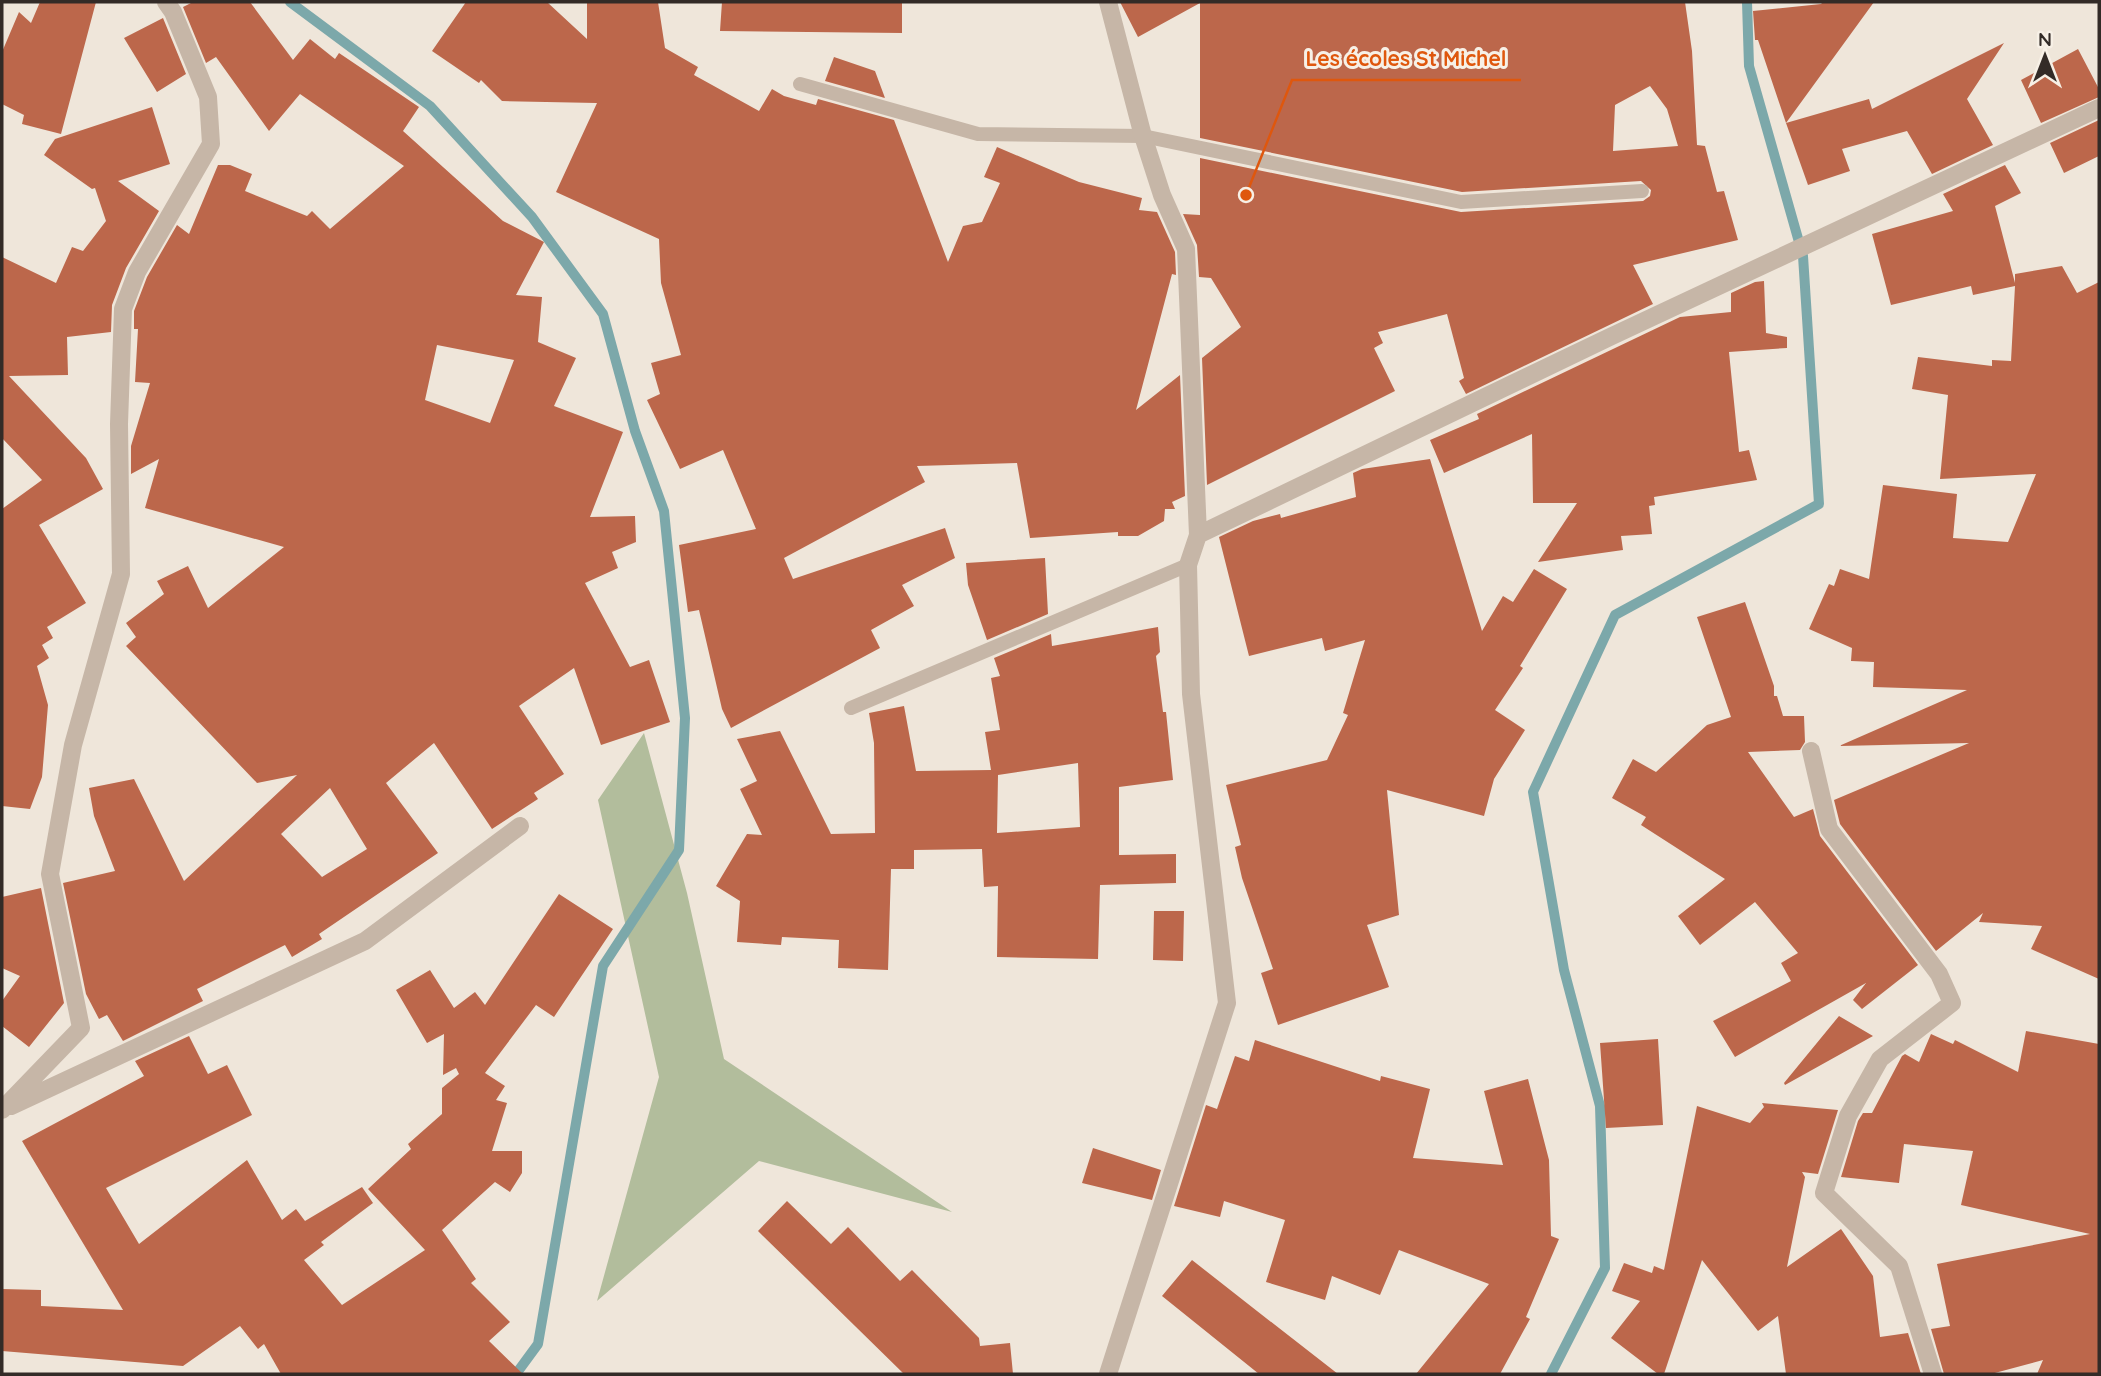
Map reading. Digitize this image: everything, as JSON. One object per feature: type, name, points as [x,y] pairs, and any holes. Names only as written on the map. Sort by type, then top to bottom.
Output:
[{"type":"street","points":[[2,1110],[81,1028],[50,874],[73,745],[121,574],[119,424],[123,309],[136,272],[211,144],[208,97],[173,12],[166,2]]},
{"type":"street","points":[[1108,2],[1143,136],[1162,195],[1186,249],[1198,535],[1188,565],[1191,694],[1227,1003],[1108,1374]]},
{"type":"street","points":[[1198,535],[1612,336],[2099,108]]},
{"type":"street","points":[[1811,751],[1829,829],[1939,974],[1952,1003],[1880,1059],[1848,1116],[1824,1193],[1899,1266],[1933,1374]]},
{"type":"street","points":[[2,1110],[365,941],[520,826]]},
{"type":"lane","points":[[800,84],[978,134],[1143,136],[1461,202],[1642,191]]},
{"type":"lane","points":[[851,708],[1188,565]]},
{"type":"green space","points":[[644,733],[687,893],[724,1059],[952,1212],[759,1161],[597,1301],[659,1077],[598,800]]},
{"type":"building","points":[[40,2],[96,2],[61,134],[22,124],[24,115],[2,104],[2,52],[19,12],[31,23]]},
{"type":"building","points":[[193,2],[250,2],[293,60],[310,39],[335,59],[339,53],[419,107],[403,131],[503,221],[544,242],[516,295],[542,297],[538,342],[576,358],[554,406],[623,432],[590,517],[635,516],[636,542],[612,552],[618,568],[585,583],[630,667],[649,660],[670,722],[601,745],[574,668],[519,706],[564,774],[534,793],[538,799],[492,829],[434,743],[386,783],[438,853],[319,934],[322,939],[292,957],[285,945],[197,989],[203,1001],[123,1041],[107,1015],[99,1019],[86,994],[63,883],[115,871],[94,816],[89,788],[134,779],[184,881],[297,775],[257,783],[126,646],[136,637],[126,623],[164,594],[157,581],[188,566],[208,608],[284,547],[145,508],[159,459],[131,474],[131,446],[150,383],[135,382],[138,329],[134,329],[134,311],[147,277],[177,225],[189,234],[218,165],[230,165],[252,174],[245,191],[307,216],[312,211],[330,229],[404,166],[300,94],[269,131],[216,57],[206,63],[183,7]],"holes":[[[437,345],[514,360],[490,423],[425,400]],[[330,788],[367,849],[322,877],[281,834]]]},
{"type":"building","points":[[466,2],[547,2],[587,39],[587,2],[658,2],[665,48],[698,67],[694,75],[759,111],[772,89],[784,96],[816,105],[818,99],[894,120],[948,262],[963,226],[982,222],[1000,183],[984,177],[997,147],[1079,182],[1142,198],[1139,210],[1157,212],[1175,252],[1176,275],[1172,274],[1136,410],[1180,375],[1185,496],[1172,502],[1175,509],[1165,509],[1164,521],[1138,536],[1118,536],[1118,532],[1030,538],[1017,463],[917,466],[925,482],[784,558],[793,579],[945,528],[955,558],[902,585],[914,606],[871,630],[880,648],[731,728],[722,709],[699,610],[688,612],[679,545],[756,529],[723,450],[680,469],[647,400],[660,394],[651,363],[681,355],[661,283],[659,239],[556,192],[597,103],[502,101],[481,80],[479,83],[432,51]]},
{"type":"building","points":[[722,2],[902,2],[902,33],[720,31]]},
{"type":"building","points":[[1120,2],[1685,2],[1692,51],[1697,145],[1705,146],[1717,192],[1724,191],[1738,240],[1633,265],[1653,304],[1466,394],[1459,381],[1464,378],[1447,314],[1378,332],[1383,343],[1374,348],[1395,391],[1207,485],[1202,358],[1241,327],[1211,278],[1199,277],[1197,245],[1183,214],[1200,215],[1200,158],[1461,212],[1643,201],[1650,196],[1651,190],[1641,181],[1462,192],[1200,138],[1200,3],[1138,37]],"holes":[[[1650,86],[1667,109],[1678,146],[1613,151],[1615,105]]]},
{"type":"building","points":[[1823,2],[1874,2],[1786,123],[1758,40],[1755,40],[1753,11]]},
{"type":"building","points":[[163,18],[186,74],[157,92],[124,38]]},
{"type":"building","points":[[2004,43],[1967,99],[1993,145],[1932,174],[1907,131],[1842,149],[1850,171],[1808,185],[1786,123],[1869,99],[1872,109]]},
{"type":"building","points":[[2078,49],[2099,89],[2099,97],[2041,123],[2021,80]]},
{"type":"building","points":[[834,57],[875,71],[885,98],[825,81]]},
{"type":"building","points":[[152,107],[170,164],[118,181],[159,211],[126,268],[112,305],[111,332],[67,337],[68,375],[9,376],[86,458],[103,489],[39,525],[86,603],[47,627],[53,638],[42,645],[49,658],[37,666],[48,705],[42,777],[30,809],[2,806],[2,509],[42,480],[2,438],[2,257],[56,283],[72,247],[83,251],[106,221],[95,188],[92,189],[44,155],[55,139]]},
{"type":"building","points":[[2099,120],[2099,156],[2064,173],[2050,143]]},
{"type":"building","points":[[2005,165],[2021,193],[1995,206],[2015,283],[2015,274],[2062,266],[2077,293],[2099,282],[2099,979],[2031,949],[2042,926],[1979,922],[1983,913],[1936,951],[1840,824],[1834,800],[1969,743],[1839,746],[1967,690],[1873,687],[1874,662],[1851,661],[1852,648],[1809,629],[1829,584],[1834,586],[1840,569],[1869,579],[1883,485],[1957,494],[1953,538],[2008,542],[2036,474],[1940,479],[1948,395],[1912,389],[1918,357],[1992,366],[1992,360],[2011,361],[2015,286],[1973,295],[1971,286],[1891,305],[1872,234],[1953,211],[1943,194]]},
{"type":"building","points":[[1764,281],[1766,333],[1787,337],[1787,348],[1729,352],[1739,452],[1749,450],[1757,480],[1654,497],[1655,505],[1649,506],[1652,534],[1621,536],[1623,550],[1538,562],[1577,503],[1533,503],[1532,434],[1444,473],[1430,440],[1479,419],[1477,414],[1680,317],[1731,312],[1731,293],[1755,282]]},
{"type":"building","points":[[1430,459],[1482,631],[1503,596],[1513,602],[1534,569],[1567,589],[1520,666],[1523,668],[1495,710],[1525,730],[1494,779],[1484,816],[1387,790],[1399,915],[1367,925],[1389,987],[1278,1025],[1261,973],[1273,969],[1242,878],[1235,847],[1241,845],[1226,785],[1327,760],[1348,715],[1343,713],[1365,640],[1325,651],[1322,638],[1249,656],[1219,537],[1253,521],[1280,514],[1281,518],[1356,497],[1353,473],[1362,469]]},
{"type":"building","points":[[1045,558],[1048,614],[987,640],[968,585],[966,563]]},
{"type":"building","points":[[1745,602],[1774,686],[1774,696],[1777,696],[1783,716],[1804,716],[1805,742],[1800,750],[1748,752],[1794,817],[1813,809],[1820,836],[1918,965],[1862,1009],[1853,1000],[1866,983],[1735,1057],[1713,1021],[1791,981],[1781,963],[1798,953],[1755,902],[1700,945],[1678,916],[1725,879],[1641,825],[1646,817],[1612,798],[1633,759],[1656,772],[1707,725],[1731,717],[1697,617]]},
{"type":"building","points":[[1158,627],[1160,652],[1156,656],[1163,712],[1166,712],[1173,780],[1119,787],[1119,855],[1176,854],[1176,883],[1100,885],[1098,959],[997,957],[998,886],[984,887],[982,849],[914,850],[914,869],[891,869],[888,970],[838,968],[839,940],[782,937],[781,945],[737,942],[740,901],[716,886],[747,834],[762,835],[740,789],[757,781],[737,739],[780,731],[831,834],[875,833],[874,743],[869,713],[904,706],[916,771],[991,770],[985,732],[1000,730],[991,678],[1000,676],[994,658],[1051,634],[1052,646]],"holes":[[[1078,763],[1080,827],[997,833],[998,775]]]},
{"type":"building","points":[[41,888],[64,1003],[29,1047],[2,1026],[2,1001],[20,976],[2,968],[2,897]]},
{"type":"building","points":[[559,894],[613,929],[554,1017],[536,1005],[485,1073],[505,1086],[496,1100],[507,1103],[492,1151],[522,1151],[522,1173],[510,1192],[495,1182],[442,1230],[476,1279],[471,1283],[510,1322],[489,1341],[523,1374],[281,1374],[264,1344],[258,1349],[240,1326],[183,1366],[2,1351],[2,1289],[41,1290],[41,1306],[123,1310],[22,1141],[144,1076],[135,1061],[189,1036],[208,1074],[227,1065],[252,1115],[106,1188],[139,1244],[247,1160],[282,1220],[296,1209],[305,1221],[362,1187],[373,1203],[321,1242],[324,1245],[304,1260],[342,1305],[425,1250],[368,1189],[411,1149],[408,1144],[442,1114],[442,1088],[459,1074],[456,1068],[443,1075],[444,1034],[427,1043],[396,990],[430,970],[454,1008],[475,992],[485,1005]]},
{"type":"building","points":[[1154,911],[1184,911],[1183,961],[1153,960]]},
{"type":"building","points":[[1839,1016],[1873,1036],[1785,1085],[1784,1083]]},
{"type":"building","points":[[2026,1031],[2099,1044],[2099,1374],[2037,1374],[2043,1360],[1991,1374],[1944,1374],[1931,1329],[1950,1326],[1937,1264],[2090,1234],[1961,1205],[1973,1151],[1904,1144],[1899,1183],[1841,1177],[1858,1121],[1863,1113],[1872,1113],[1902,1056],[1905,1054],[1919,1062],[1931,1034],[1953,1044],[1955,1040],[2018,1072]]},
{"type":"building","points":[[1658,1039],[1663,1125],[1606,1128],[1600,1043]]},
{"type":"building","points":[[1255,1040],[1380,1081],[1381,1076],[1430,1089],[1413,1158],[1503,1165],[1484,1091],[1528,1079],[1549,1160],[1551,1236],[1559,1239],[1526,1317],[1530,1319],[1500,1374],[1416,1374],[1489,1284],[1399,1250],[1380,1295],[1332,1276],[1325,1300],[1266,1282],[1285,1220],[1224,1201],[1220,1217],[1174,1206],[1206,1105],[1217,1109],[1235,1056],[1249,1061]]},
{"type":"building","points":[[1762,1103],[1838,1110],[1818,1174],[1802,1172],[1805,1177],[1787,1267],[1841,1229],[1873,1276],[1880,1337],[1908,1333],[1921,1374],[1786,1374],[1778,1316],[1758,1331],[1702,1260],[1664,1374],[1658,1374],[1611,1338],[1640,1301],[1612,1291],[1624,1263],[1652,1273],[1654,1266],[1664,1270],[1697,1106],[1750,1123],[1764,1107]]},
{"type":"building","points":[[1093,1148],[1161,1170],[1152,1200],[1082,1183]]},
{"type":"building","points":[[787,1201],[831,1244],[848,1227],[900,1281],[912,1270],[979,1338],[980,1346],[1010,1343],[1013,1374],[904,1374],[758,1231]]},
{"type":"building","points":[[1192,1260],[1338,1374],[1259,1374],[1162,1296]]},
{"type":"waterway","points":[[290,2],[430,106],[532,217],[603,314],[635,431],[664,511],[685,718],[679,850],[603,966],[538,1344],[516,1374]]},
{"type":"waterway","points":[[1551,1374],[1605,1268],[1600,1106],[1564,970],[1533,792],[1615,615],[1819,504],[1803,256],[1749,66],[1747,2]]},
{"type":"place","name":"Les écoles St Michel","points":[[1246,195]]}]
